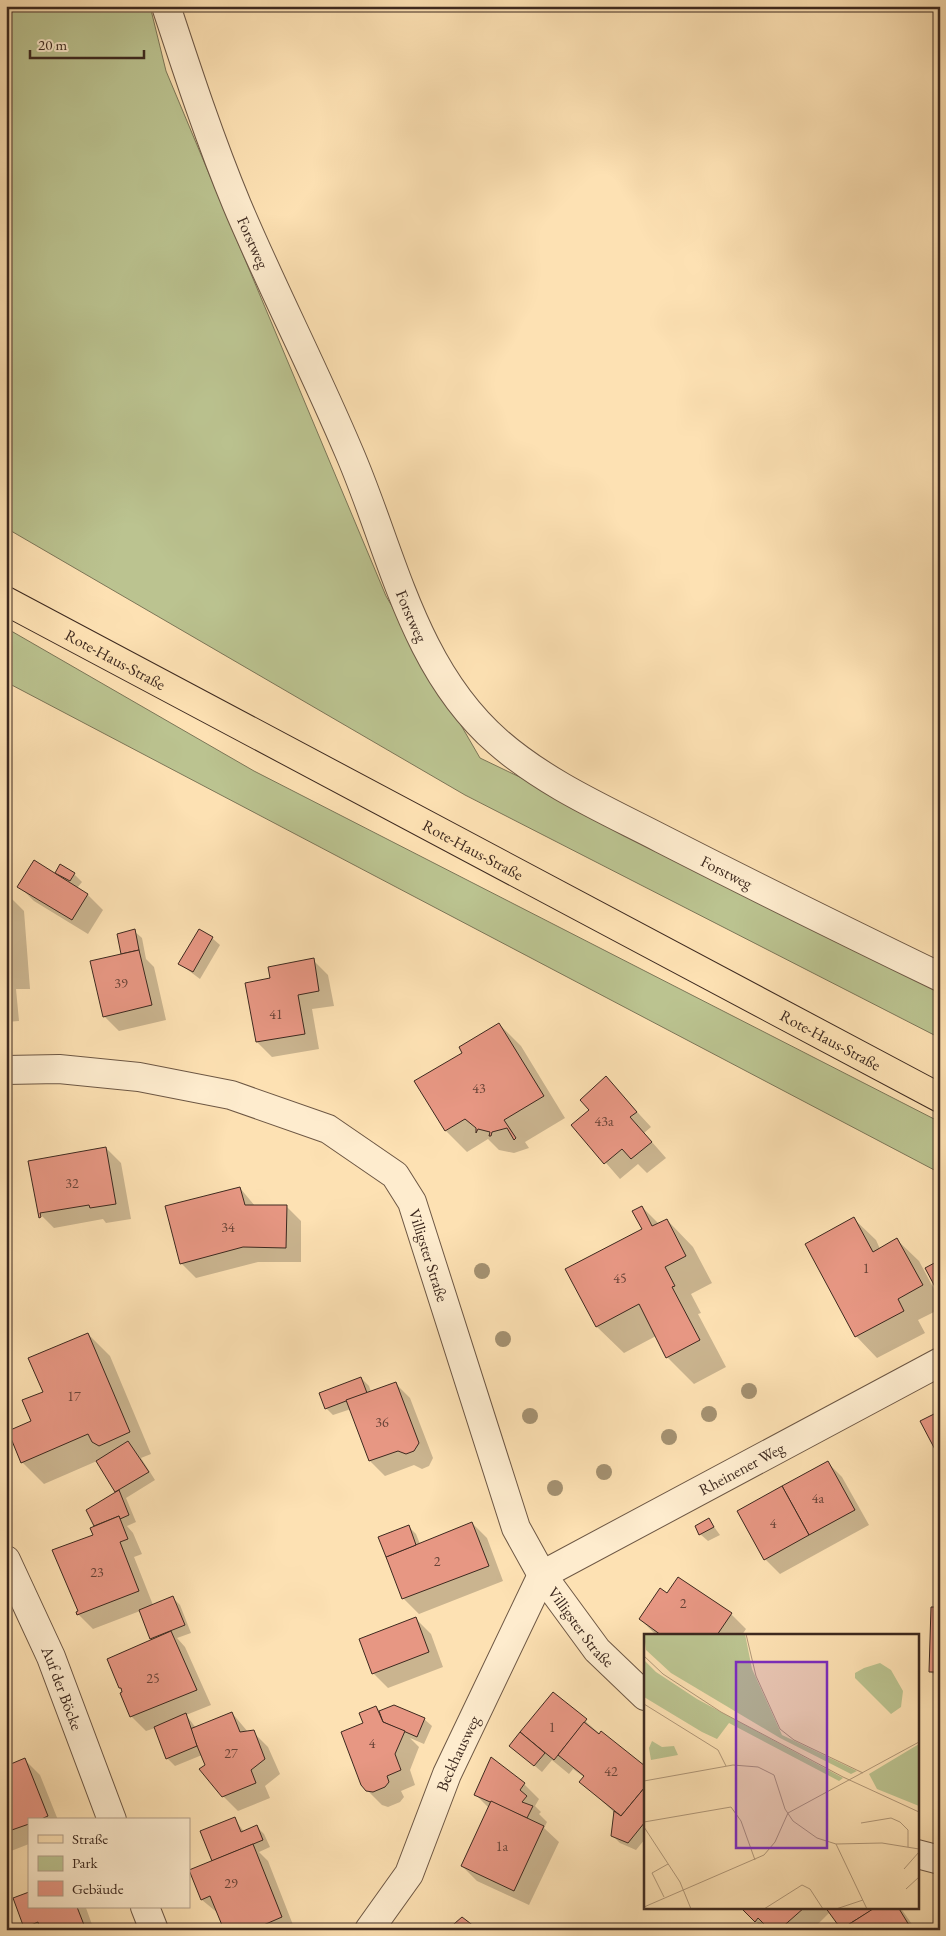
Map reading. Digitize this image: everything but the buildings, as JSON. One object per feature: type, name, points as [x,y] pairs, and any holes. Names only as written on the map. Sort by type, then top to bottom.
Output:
[{"type":"main road","name":"Rote-Haus-Straße","points":[[6,601],[940,1098]]},
{"type":"street","name":"Forstweg","points":[[166,6],[215,150],[239,209],[371,503],[410,616],[433,661],[461,703],[496,740],[534,772],[768,893],[940,978]]},
{"type":"street","name":"Villigster Straße","points":[[6,1070],[59,1069],[139,1077],[231,1094],[328,1130],[395,1175],[412,1202],[516,1528],[542,1575],[597,1650],[644,1695]]},
{"type":"street","name":"Rheinener Weg","points":[[542,1575],[940,1362]]},
{"type":"street","name":"Auf der Böcke","points":[[6,1560],[51,1657],[111,1818]]},
{"type":"street","name":"Beckhausweg","points":[[369,1930],[409,1874],[447,1774],[542,1575]]},
{"type":"street","points":[[918,1854],[940,1860]]},
{"type":"street","points":[[146,1908],[154,1930]]},
{"type":"green space","points":[[6,6],[150,6],[166,71],[386,596],[480,758],[940,979],[940,1038],[465,795],[6,528]]},
{"type":"green space","points":[[6,628],[254,771],[940,1122],[940,1173],[6,682]]}]
